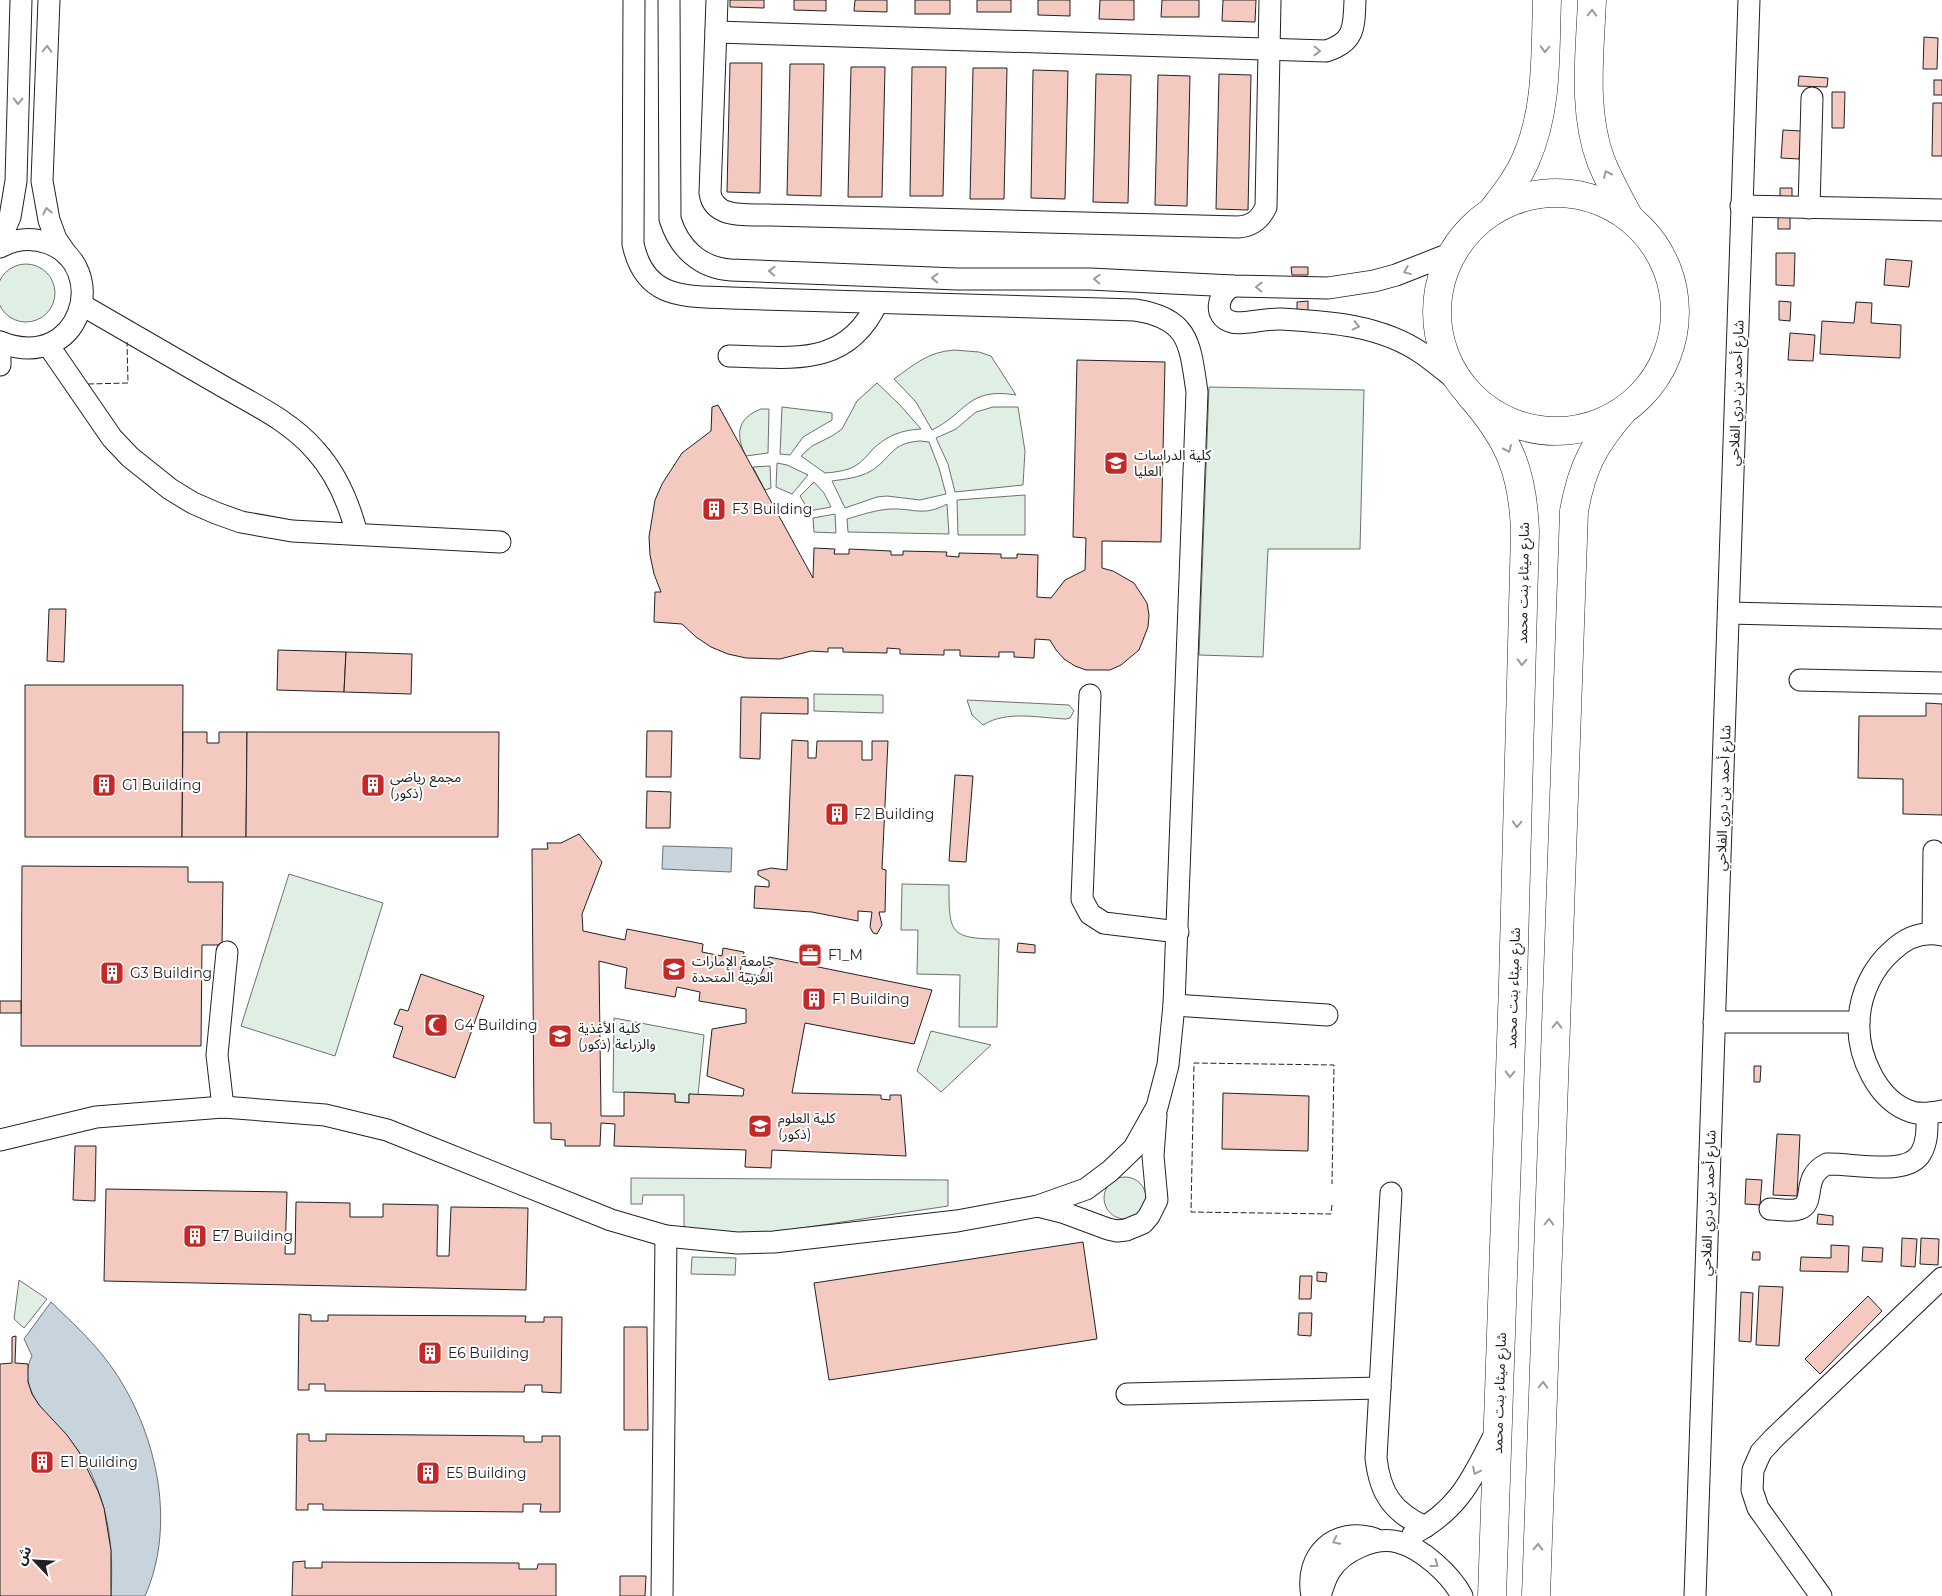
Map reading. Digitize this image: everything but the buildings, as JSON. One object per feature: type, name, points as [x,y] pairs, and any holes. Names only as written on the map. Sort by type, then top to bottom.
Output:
[{"type":"main road","points":[[1491,212],[1515,181],[1526,160],[1537,131],[1543,100],[1547,0]]},
{"type":"main road","points":[[1592,0],[1590,99],[1593,130],[1601,160],[1629,217]]},
{"type":"main road","points":[[1536,1596],[1574,511],[1579,483],[1590,456],[1604,432],[1623,411],[1638,399],[1661,369],[1669,352],[1674,334],[1676,315],[1673,287],[1664,260],[1643,229],[1611,205],[1572,193],[1551,192],[1530,195],[1510,202],[1491,212],[1476,224],[1452,253],[1444,271],[1439,290],[1438,328],[1442,348],[1450,366],[1465,389],[1486,409],[1504,420],[1523,427],[1544,431],[1565,431],[1585,428],[1605,421],[1623,411]]},
{"type":"main road","name":"شارع ميثاء بنت محمد","points":[[1465,389],[1490,418],[1506,444],[1515,465],[1524,502],[1526,532],[1492,1596]]},
{"type":"street","points":[[0,240],[10,217],[16,181],[20,0]]},
{"type":"street","points":[[0,364],[0,342],[15,348],[32,349],[48,346],[63,336],[75,322],[82,305],[80,278],[77,270],[56,239],[49,220],[42,181],[49,0]]},
{"type":"street","points":[[634,0],[633,244],[635,255],[646,276],[667,291],[680,296],[1135,310],[1153,312],[1169,321],[1182,332],[1190,348],[1197,392],[1178,932],[1168,1065],[1157,1107],[1153,1156],[1156,1200],[1149,1216],[1143,1223],[1126,1230],[1117,1231],[1062,1212],[1038,1206]]},
{"type":"street","points":[[669,0],[670,219],[682,246],[705,263],[724,269],[957,279],[1090,279],[1234,286],[1328,288],[1351,286],[1396,275],[1452,253]]},
{"type":"street","points":[[717,0],[711,201],[716,208],[723,212],[1201,227],[1247,226],[1255,222],[1262,215],[1266,207],[1270,0]]},
{"type":"street","points":[[716,32],[1326,51],[1337,47],[1347,40],[1353,29],[1355,0]]},
{"type":"street","name":"شارع أحمد بن دري الفلاحي","points":[[1695,1596],[1749,0]]},
{"type":"street","points":[[1810,208],[1812,98]]},
{"type":"street","points":[[1741,206],[1942,210]]},
{"type":"street","points":[[0,247],[8,242],[24,239],[40,240],[54,246],[67,255]]},
{"type":"street","points":[[1234,286],[1226,290],[1221,296],[1220,312],[1225,319],[1232,322],[1275,318],[1331,322],[1370,330],[1388,336],[1423,354],[1465,389]]},
{"type":"street","points":[[729,356],[800,357],[831,351],[856,336],[878,303]]},
{"type":"street","points":[[82,305],[270,414],[302,436],[315,450],[337,481],[352,516],[357,534]]},
{"type":"street","points":[[48,346],[112,438],[130,457],[170,489],[192,503],[240,522],[292,531],[500,542]]},
{"type":"street","points":[[1729,613],[1942,618]]},
{"type":"street","points":[[1800,680],[1942,683]]},
{"type":"street","points":[[1090,695],[1082,899],[1090,914],[1104,923],[1178,932]]},
{"type":"street","points":[[1770,1209],[1799,1209],[1806,1205],[1813,1175],[1819,1168],[1827,1164],[1894,1167],[1909,1164],[1916,1160],[1924,1146],[1935,1113],[1912,1112],[1898,1105],[1876,1081],[1863,1053],[1859,1022],[1861,1004],[1867,986],[1875,970],[1887,954],[1915,935],[1937,934],[1934,851]]},
{"type":"street","points":[[223,1107],[217,1055],[227,952]]},
{"type":"street","points":[[1174,1005],[1327,1015]]},
{"type":"street","points":[[1714,1022],[1859,1022]]},
{"type":"street","points":[[0,1140],[96,1117],[223,1107],[325,1115],[387,1130],[611,1220],[666,1236],[737,1243],[774,1242],[957,1221],[1038,1206],[1086,1189],[1110,1171],[1134,1148],[1157,1107]]},
{"type":"street","points":[[1391,1193],[1376,1458],[1378,1476],[1385,1493],[1395,1508],[1409,1520],[1425,1527]]},
{"type":"street","points":[[662,1596],[666,1236]]},
{"type":"street","points":[[1821,1596],[1758,1508],[1752,1490],[1753,1470],[1761,1452],[1774,1438],[1942,1278]]},
{"type":"street","points":[[1127,1394],[1380,1388]]},
{"type":"street","points":[[1320,1596],[1326,1578],[1338,1561],[1359,1547],[1390,1542],[1425,1527],[1450,1508],[1470,1483],[1498,1427]]},
{"type":"street","points":[[1312,1596],[1310,1576],[1318,1554],[1335,1541],[1353,1536],[1390,1542],[1416,1551],[1442,1569],[1462,1596]]},
{"type":"green space","points":[[26,264],[42,269],[50,277],[55,293],[50,309],[42,317],[26,322],[10,317],[2,309],[-3,293],[2,277],[10,269]]},
{"type":"green space","points":[[954,350],[979,352],[991,356],[1016,395],[987,395],[977,398],[932,430],[916,402],[894,379],[929,356]]},
{"type":"green space","points":[[877,383],[921,429],[900,432],[888,437],[858,464],[841,471],[825,473],[801,456],[812,446],[842,429],[857,401]]},
{"type":"green space","points":[[1209,387],[1364,390],[1360,549],[1268,549],[1263,657],[1199,655]]},
{"type":"green space","points":[[782,407],[832,413],[832,420],[803,437],[790,455],[780,454]]},
{"type":"green space","points":[[993,407],[1018,407],[1025,451],[1023,485],[955,492],[948,464],[936,438],[956,429],[976,412]]},
{"type":"green space","points":[[761,409],[769,409],[768,453],[746,456],[740,441],[740,428],[747,417]]},
{"type":"green space","points":[[910,442],[929,442],[946,494],[920,500],[887,496],[877,497],[845,508],[832,481],[852,478],[871,471],[897,448]]},
{"type":"green space","points":[[777,463],[787,465],[808,475],[792,494],[776,487]]},
{"type":"green space","points":[[770,466],[771,488],[765,490],[753,467]]},
{"type":"green space","points":[[814,482],[824,493],[831,507],[809,511],[800,496]]},
{"type":"green space","points":[[1025,495],[1025,535],[958,535],[957,500]]},
{"type":"green space","points":[[947,504],[949,534],[848,532],[847,519],[863,514],[890,509],[925,511]]},
{"type":"green space","points":[[835,514],[836,533],[814,532],[813,518]]},
{"type":"green space","points":[[814,694],[883,695],[883,713],[814,711]]},
{"type":"green space","points":[[967,700],[1069,705],[1074,711],[1070,718],[1066,719],[1013,716],[992,720],[983,725],[972,715]]},
{"type":"green space","points":[[289,874],[383,903],[335,1056],[241,1026]]},
{"type":"green space","points":[[902,884],[949,885],[950,913],[955,930],[970,937],[999,939],[997,1027],[959,1027],[960,975],[917,974],[918,930],[901,930]]},
{"type":"green space","points":[[614,1018],[704,1035],[698,1095],[689,1094],[689,1103],[675,1102],[675,1094],[613,1092]]},
{"type":"green space","points":[[931,1031],[991,1045],[941,1092],[917,1071]]},
{"type":"green space","points":[[1129,1177],[1137,1180],[1143,1186],[1146,1198],[1143,1210],[1137,1216],[1121,1219],[1113,1216],[1107,1210],[1104,1194],[1107,1186],[1113,1180]]},
{"type":"green space","points":[[631,1178],[948,1180],[948,1206],[769,1233],[716,1231],[684,1227],[684,1195],[643,1195],[642,1204],[631,1204]]},
{"type":"green space","points":[[692,1257],[736,1258],[735,1275],[691,1274]]},
{"type":"green space","points":[[19,1280],[47,1299],[24,1328],[14,1319]]},
{"type":"shaded area","points":[[663,846],[732,848],[731,872],[662,869]]},
{"type":"shaded area","points":[[51,1302],[95,1346],[117,1375],[143,1426],[152,1454],[161,1512],[159,1541],[154,1569],[145,1596],[111,1596],[112,1569],[108,1529],[96,1485],[80,1454],[40,1406],[28,1382],[28,1369],[32,1356],[24,1339]]},
{"type":"fence","points":[[88,384],[128,383],[127,342]]},
{"type":"fence","points":[[1332,1184],[1334,1065],[1194,1063],[1191,1212],[1331,1214],[1332,1205]]},
{"type":"place","name":"كلية الدراسات العليا","points":[[1116,463]]},
{"type":"place","name":"F3 Building","points":[[714,509]]},
{"type":"place","name":"G1 Building","points":[[104,785]]},
{"type":"place","name":"مجمع رياضي (ذكور)","points":[[373,785]]},
{"type":"place","name":"F2 Building","points":[[837,814]]},
{"type":"place","name":"F1_M","points":[[810,955]]},
{"type":"place","name":"جامعة الإمارات العربية المتحدة","points":[[674,969]]},
{"type":"place","name":"G3 Building","points":[[112,973]]},
{"type":"place","name":"F1 Building","points":[[814,999]]},
{"type":"place","name":"G4 Building","points":[[436,1025]]},
{"type":"place","name":"كلية الأغذية والزراعة (ذكور)","points":[[560,1036]]},
{"type":"place","name":"كلية العلوم (ذكور)","points":[[760,1126]]},
{"type":"place","name":"E7 Building","points":[[195,1236]]},
{"type":"place","name":"E6 Building","points":[[430,1353]]},
{"type":"place","name":"E1 Building","points":[[42,1462]]},
{"type":"place","name":"E5 Building","points":[[428,1473]]}]
